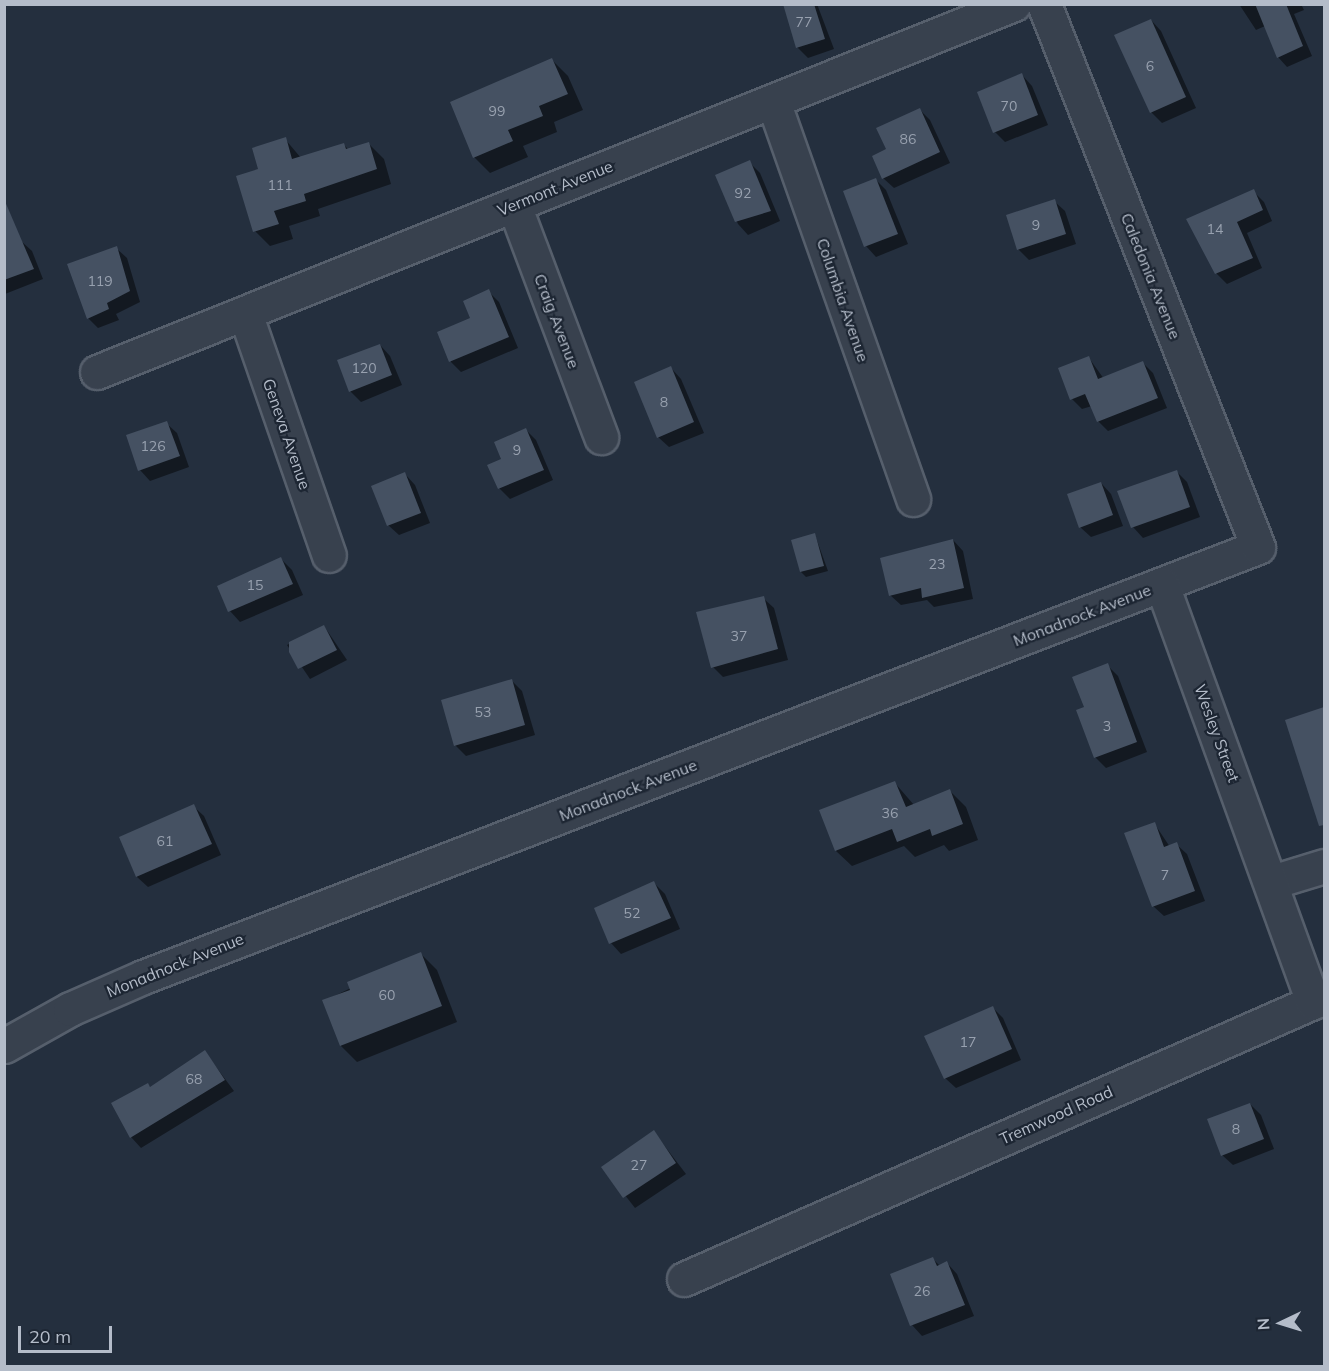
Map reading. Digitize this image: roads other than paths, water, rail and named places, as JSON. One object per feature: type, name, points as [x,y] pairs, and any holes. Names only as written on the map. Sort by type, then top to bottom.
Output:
[{"type":"street","name":"Vermont Avenue","points":[[97,372],[1014,4]]},
{"type":"street","name":"Caledonia Avenue","points":[[1044,4],[1258,547]]},
{"type":"street","name":"Columbia Avenue","points":[[773,101],[913,499]]},
{"type":"street","name":"Craig Avenue","points":[[514,205],[601,437]]},
{"type":"street","name":"Geneva Avenue","points":[[245,313],[329,555]]},
{"type":"street","name":"Monadnock Avenue","points":[[4,1046],[70,1009],[143,977],[1258,547]]},
{"type":"street","name":"Wesley Street","points":[[1162,584],[1272,882]]},
{"type":"street","points":[[1272,882],[1324,866]]},
{"type":"street","name":"Tremwood Road","points":[[684,1279],[1313,1002],[1272,882]]}]
